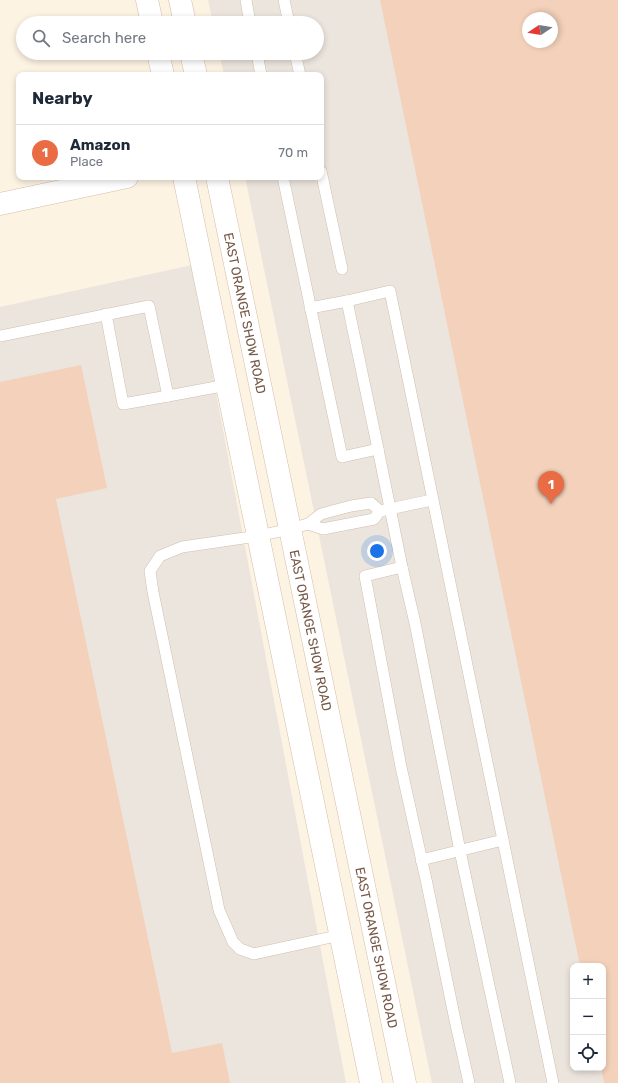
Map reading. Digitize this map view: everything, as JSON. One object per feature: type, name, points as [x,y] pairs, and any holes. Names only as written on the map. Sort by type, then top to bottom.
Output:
[{"type":"main road","points":[[147,0],[150,16]]},
{"type":"main road","points":[[180,0],[183,16]]},
{"type":"main road","points":[[160,60],[162,72]]},
{"type":"main road","points":[[193,60],[195,72]]},
{"type":"main road","points":[[0,204],[113,180]]},
{"type":"main road","points":[[185,180],[371,1083]]},
{"type":"main road","name":"EAST ORANGE SHOW ROAD","points":[[218,180],[299,527],[405,1083]]},
{"type":"lane","points":[[246,0],[249,16]]},
{"type":"lane","points":[[284,0],[287,16]]},
{"type":"lane","points":[[258,60],[260,72]]},
{"type":"lane","points":[[297,60],[299,72]]},
{"type":"lane","points":[[283,180],[342,457],[378,449]]},
{"type":"lane","points":[[323,180],[342,269]]},
{"type":"lane","points":[[310,308],[347,302],[390,291],[553,1083]]},
{"type":"lane","points":[[347,302],[378,449],[381,513],[402,567],[415,623],[460,851],[510,1083]]},
{"type":"lane","points":[[0,336],[149,306],[168,396]]},
{"type":"lane","points":[[106,314],[123,404],[227,385]]},
{"type":"lane","points":[[341,935],[254,954],[240,949],[233,942],[219,910],[153,592],[150,571],[160,556],[182,547],[258,536],[299,527],[323,529],[432,500]]},
{"type":"lane","points":[[299,527],[321,514],[351,506],[371,503],[381,513]]},
{"type":"lane","points":[[402,567],[365,576],[401,767],[469,1083]]},
{"type":"lane","points":[[421,860],[503,840]]},
{"type":"shaded area","points":[[208,0],[618,0],[618,1083],[432,1083],[246,180],[324,180],[324,72],[223,72],[221,60],[324,60],[324,16],[211,16]]},
{"type":"shaded area","points":[[192,265],[346,1083],[0,1083],[0,307]]},
{"type":"building","points":[[380,0],[618,0],[618,1083],[604,1083],[602,1071],[606,1071],[606,963],[579,963]]},
{"type":"building","points":[[81,365],[107,488],[56,499],[172,1053],[222,1043],[230,1083],[0,1083],[0,382]]},
{"type":"place","name":"Amazon","points":[[551,504]]}]
